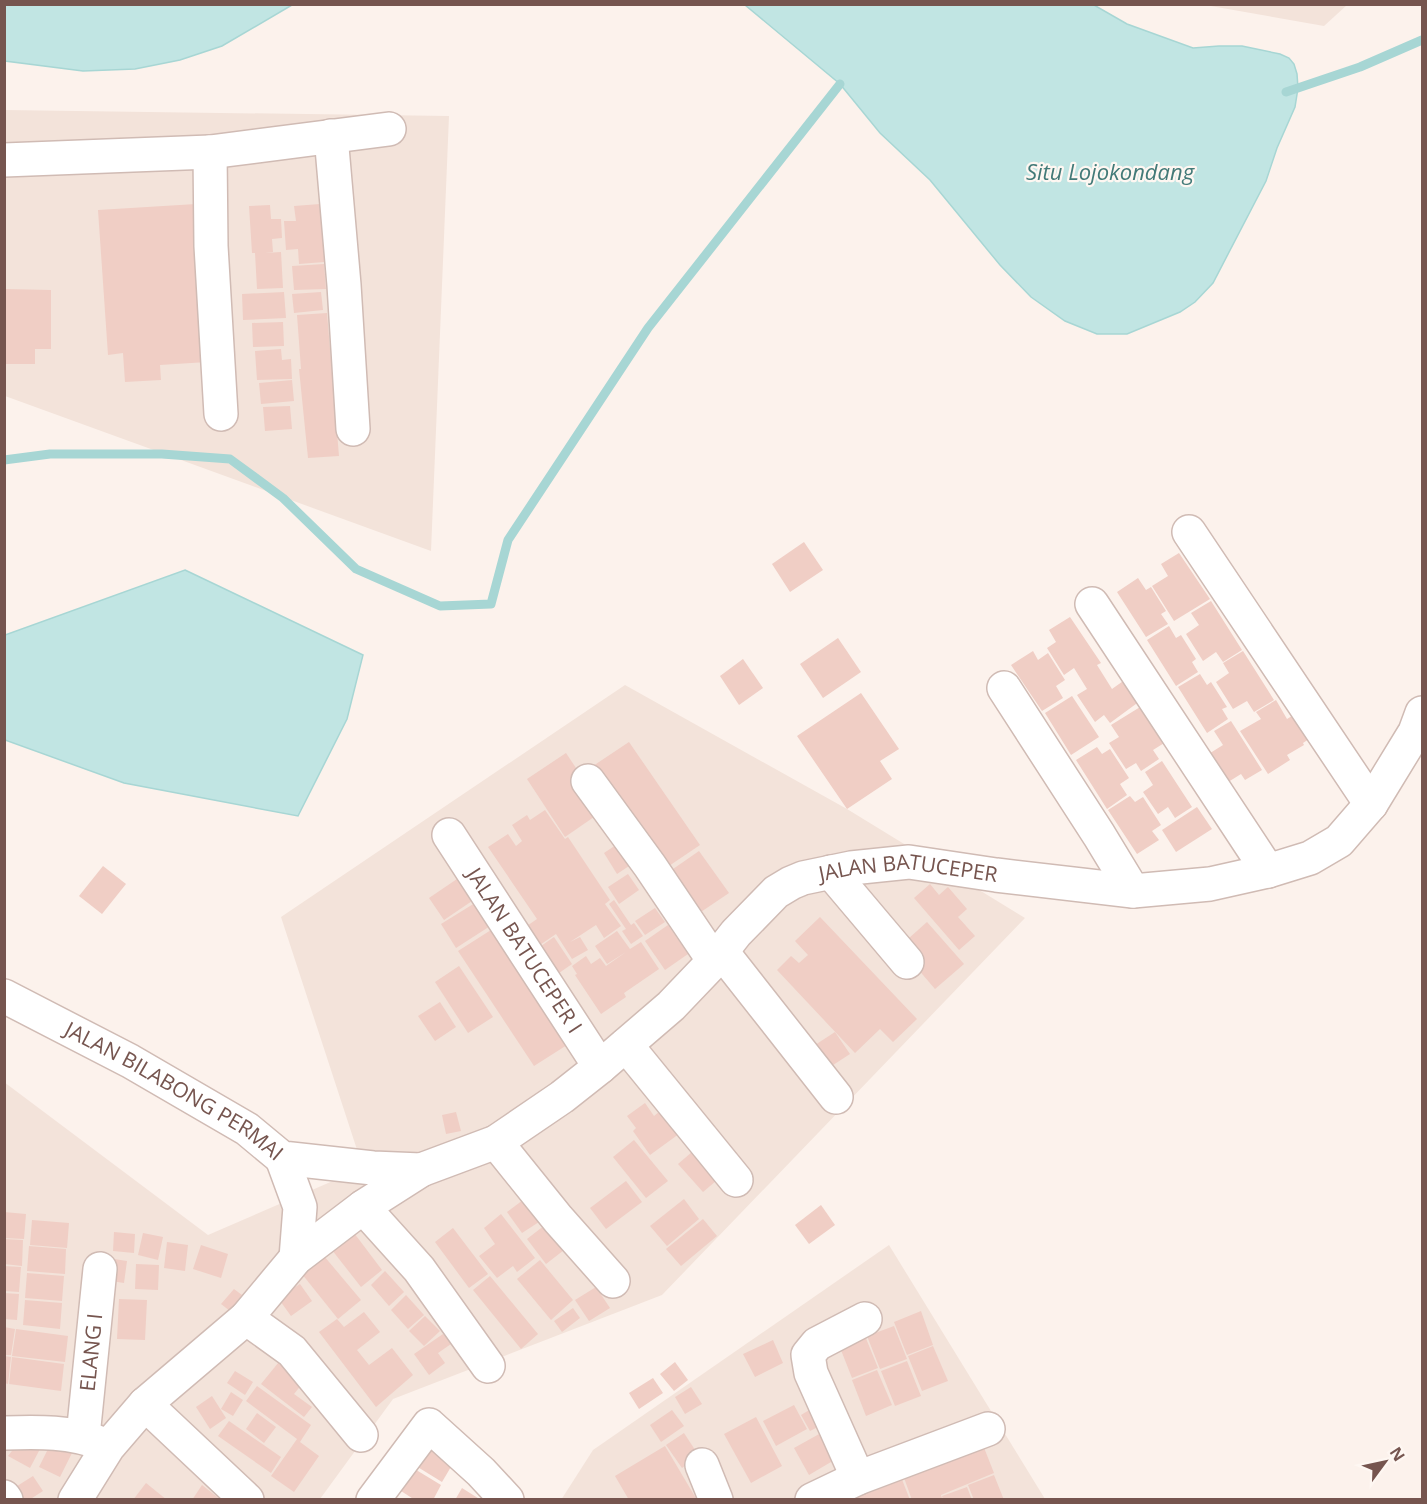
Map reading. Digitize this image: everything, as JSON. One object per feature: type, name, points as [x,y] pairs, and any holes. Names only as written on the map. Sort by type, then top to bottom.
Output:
[{"type":"street","points":[[4,160],[210,152],[389,129]]},
{"type":"street","points":[[331,136],[344,285],[353,429]]},
{"type":"street","points":[[210,152],[211,246],[221,414]]},
{"type":"street","points":[[1189,532],[1371,804]]},
{"type":"street","points":[[1092,604],[1268,871]]},
{"type":"street","points":[[1004,688],[1133,891]]},
{"type":"street","name":"JALAN BATUCEPER","points":[[421,1170],[495,1142],[562,1097],[671,1006],[776,892],[803,878],[851,868],[909,862],[1133,891],[1210,884],[1268,871],[1310,858],[1339,841],[1371,804],[1415,732],[1422,713]]},
{"type":"street","points":[[588,781],[718,957],[836,1097]]},
{"type":"street","name":"JALAN BATUCEPER I","points":[[449,835],[600,1067]]},
{"type":"street","points":[[831,872],[907,962]]},
{"type":"street","name":"JALAN BILABONG PERMAI","points":[[4,996],[130,1061],[237,1123],[282,1158],[373,1168],[421,1170]]},
{"type":"street","points":[[626,1045],[736,1180]]},
{"type":"street","points":[[495,1142],[558,1219],[613,1281]]},
{"type":"street","points":[[282,1158],[300,1207],[296,1258]]},
{"type":"street","points":[[75,1500],[95,1441],[145,1404],[246,1318],[296,1258],[363,1207],[421,1170]]},
{"type":"street","points":[[363,1207],[419,1269],[488,1365]]},
{"type":"street","name":"ELANG I","points":[[95,1441],[100,1269]]},
{"type":"street","points":[[246,1318],[292,1351],[361,1435]]},
{"type":"street","points":[[858,1478],[811,1373],[807,1356],[817,1344],[865,1319]]},
{"type":"street","points":[[145,1404],[247,1500]]},
{"type":"street","points":[[373,1500],[429,1425],[481,1472],[507,1500]]},
{"type":"street","points":[[812,1500],[858,1478],[988,1429]]},
{"type":"street","points":[[4,1433],[39,1432],[95,1441]]},
{"type":"street","points":[[702,1466],[716,1500]]},
{"type":"shaded area","points":[[1347,4],[1324,26],[1205,5]]},
{"type":"shaded area","points":[[4,110],[449,116],[431,551],[5,396]]},
{"type":"shaded area","points":[[625,685],[847,809],[1025,918],[662,1295],[393,1399],[320,1499],[5,1499],[4,1082],[208,1235],[363,1168],[281,917]]},
{"type":"shaded area","points":[[889,1245],[1045,1499],[561,1500],[593,1450]]},
{"type":"water","points":[[5,4],[292,5],[222,46],[180,60],[135,69],[83,71],[5,61]]},
{"type":"water","name":"Situ Lojokondang","points":[[745,5],[1094,5],[1127,24],[1193,48],[1242,46],[1289,58],[1297,74],[1298,88],[1295,107],[1266,181],[1213,283],[1195,302],[1180,312],[1127,334],[1097,334],[1065,321],[1031,297],[1000,265],[930,180],[880,133],[840,84]]},
{"type":"water","points":[[185,570],[363,655],[347,719],[298,816],[124,783],[5,740],[5,635]]},
{"type":"building","points":[[196,204],[207,362],[160,365],[161,380],[125,382],[123,353],[108,355],[98,210]]},
{"type":"building","points":[[320,204],[323,233],[334,232],[337,261],[299,264],[298,249],[286,250],[284,221],[296,221],[294,206]]},
{"type":"building","points":[[270,205],[271,219],[281,219],[282,238],[272,239],[273,252],[265,253],[281,252],[283,288],[257,289],[249,206]]},
{"type":"building","points":[[324,264],[326,289],[294,290],[292,266]]},
{"type":"building","points":[[5,289],[51,290],[51,349],[35,349],[35,364],[5,364]]},
{"type":"building","points":[[284,292],[286,318],[243,320],[242,294]]},
{"type":"building","points":[[321,292],[323,310],[294,313],[292,294]]},
{"type":"building","points":[[327,313],[339,456],[308,458],[299,369],[301,369],[297,315]]},
{"type":"building","points":[[283,322],[284,346],[253,347],[252,323]]},
{"type":"building","points":[[281,349],[282,360],[291,359],[292,379],[257,380],[255,351]]},
{"type":"building","points":[[292,380],[294,401],[261,404],[259,383]]},
{"type":"building","points":[[290,406],[292,429],[265,431],[263,407]]},
{"type":"building","points":[[804,542],[823,570],[790,592],[772,564]]},
{"type":"building","points":[[1179,553],[1210,599],[1174,621],[1152,586],[1168,576],[1161,564]]},
{"type":"building","points":[[1138,578],[1146,590],[1151,587],[1166,611],[1161,614],[1168,624],[1146,637],[1117,592]]},
{"type":"building","points":[[1211,601],[1242,650],[1223,662],[1216,652],[1203,661],[1186,634],[1199,625],[1191,613]]},
{"type":"building","points":[[1070,617],[1101,663],[1097,665],[1112,689],[1126,679],[1140,701],[1110,723],[1104,715],[1095,722],[1077,695],[1087,689],[1074,668],[1064,675],[1047,648],[1056,642],[1049,630]]},
{"type":"building","points":[[1169,626],[1176,638],[1181,635],[1196,659],[1192,662],[1198,672],[1176,686],[1147,640]]},
{"type":"building","points":[[838,638],[861,672],[823,698],[800,664]]},
{"type":"building","points":[[1033,651],[1038,660],[1048,653],[1065,680],[1056,686],[1063,698],[1042,711],[1011,665]]},
{"type":"building","points":[[1243,651],[1274,700],[1254,712],[1247,701],[1233,709],[1216,682],[1229,673],[1223,663]]},
{"type":"building","points":[[743,659],[763,688],[739,705],[720,676]]},
{"type":"building","points":[[1200,674],[1207,685],[1211,682],[1227,707],[1222,709],[1228,719],[1207,733],[1178,687]]},
{"type":"building","points":[[861,693],[899,749],[880,761],[892,779],[847,809],[797,736]]},
{"type":"building","points":[[1072,696],[1099,737],[1071,755],[1045,713]]},
{"type":"building","points":[[1276,700],[1287,719],[1300,711],[1315,735],[1287,755],[1290,760],[1268,774],[1240,731],[1261,719],[1256,712]]},
{"type":"building","points":[[1145,704],[1169,740],[1153,750],[1159,759],[1141,771],[1136,763],[1126,769],[1109,743],[1119,737],[1111,725]]},
{"type":"building","points":[[1231,721],[1262,770],[1245,780],[1241,774],[1225,784],[1207,755],[1223,745],[1214,731]]},
{"type":"building","points":[[629,742],[700,845],[660,872],[590,768]]},
{"type":"building","points":[[1097,747],[1102,754],[1110,749],[1129,778],[1120,784],[1127,795],[1107,809],[1076,760]]},
{"type":"building","points":[[566,753],[604,810],[565,837],[527,779]]},
{"type":"building","points":[[1162,761],[1192,807],[1175,818],[1168,807],[1158,814],[1143,792],[1153,785],[1145,772]]},
{"type":"building","points":[[1130,796],[1135,802],[1143,797],[1161,825],[1152,831],[1159,840],[1137,854],[1108,810]]},
{"type":"building","points":[[1197,807],[1212,829],[1176,852],[1162,830]]},
{"type":"building","points":[[545,810],[565,839],[568,837],[610,900],[605,904],[621,926],[604,938],[596,925],[570,942],[580,937],[588,950],[572,959],[556,934],[534,949],[521,930],[537,919],[488,847],[508,834],[516,846],[522,841],[512,825],[527,815],[530,820]]},
{"type":"building","points":[[622,841],[635,862],[617,874],[604,853]]},
{"type":"building","points":[[699,851],[729,893],[692,918],[663,876]]},
{"type":"building","points":[[103,866],[126,884],[102,914],[79,896]]},
{"type":"building","points":[[628,874],[639,890],[619,904],[608,887]]},
{"type":"building","points":[[457,879],[472,901],[444,920],[429,898]]},
{"type":"building","points":[[930,884],[939,895],[948,887],[967,909],[958,917],[975,936],[959,950],[914,898]]},
{"type":"building","points":[[483,898],[498,921],[456,948],[441,924]]},
{"type":"building","points":[[614,900],[631,925],[634,923],[643,936],[631,944],[622,931],[626,929],[609,904]]},
{"type":"building","points":[[655,908],[665,922],[645,935],[635,921]]},
{"type":"building","points":[[820,917],[917,1019],[893,1042],[880,1029],[855,1053],[777,970],[791,956],[799,963],[808,955],[795,941]]},
{"type":"building","points":[[927,922],[964,964],[935,989],[899,947]]},
{"type":"building","points":[[668,925],[688,954],[665,970],[645,941]]},
{"type":"building","points":[[491,930],[567,1045],[534,1066],[458,951]]},
{"type":"building","points":[[617,931],[630,949],[641,942],[659,969],[624,993],[626,997],[601,1014],[575,975],[577,974],[572,966],[586,956],[591,964],[600,958],[606,966],[626,952],[607,964],[595,946]]},
{"type":"building","points":[[554,937],[572,964],[549,980],[531,953]]},
{"type":"building","points":[[459,966],[493,1017],[468,1033],[435,982]]},
{"type":"building","points":[[440,1002],[456,1027],[435,1041],[418,1016]]},
{"type":"building","points":[[835,1032],[850,1054],[830,1067],[815,1045]]},
{"type":"building","points":[[645,1103],[654,1116],[665,1107],[683,1131],[650,1155],[633,1131],[636,1128],[627,1116]]},
{"type":"building","points":[[456,1112],[461,1131],[446,1134],[442,1115]]},
{"type":"building","points":[[634,1140],[668,1181],[646,1198],[613,1157]]},
{"type":"building","points":[[699,1146],[723,1175],[703,1192],[678,1164]]},
{"type":"building","points":[[626,1181],[642,1202],[606,1229],[590,1208]]},
{"type":"building","points":[[684,1199],[699,1219],[667,1246],[650,1226]]},
{"type":"building","points":[[523,1200],[539,1222],[522,1233],[507,1212]]},
{"type":"building","points":[[821,1205],[835,1225],[809,1244],[795,1225]]},
{"type":"building","points":[[4,1212],[26,1214],[24,1239],[4,1238]]},
{"type":"building","points":[[501,1214],[535,1258],[517,1272],[513,1266],[497,1278],[479,1256],[495,1244],[484,1228]]},
{"type":"building","points":[[703,1219],[717,1236],[681,1266],[666,1249]]},
{"type":"building","points":[[32,1220],[69,1223],[67,1248],[30,1245]]},
{"type":"building","points":[[545,1225],[564,1250],[546,1264],[527,1239]]},
{"type":"building","points":[[453,1228],[488,1274],[469,1288],[435,1242]]},
{"type":"building","points":[[114,1232],[135,1234],[134,1253],[113,1251]]},
{"type":"building","points":[[143,1233],[163,1237],[158,1260],[138,1255]]},
{"type":"building","points":[[354,1233],[382,1270],[361,1287],[332,1250]]},
{"type":"building","points":[[4,1239],[23,1240],[22,1266],[4,1264]]},
{"type":"building","points":[[167,1242],[188,1245],[185,1271],[164,1268]]},
{"type":"building","points":[[201,1245],[228,1254],[221,1278],[193,1269]]},
{"type":"building","points":[[29,1246],[66,1249],[65,1274],[27,1271]]},
{"type":"building","points":[[324,1256],[361,1300],[338,1319],[302,1274]]},
{"type":"building","points":[[114,1259],[127,1261],[124,1283],[111,1281]]},
{"type":"building","points":[[540,1260],[573,1300],[551,1320],[517,1279]]},
{"type":"building","points":[[136,1264],[159,1265],[158,1290],[135,1289]]},
{"type":"building","points":[[4,1266],[21,1267],[19,1292],[4,1291]]},
{"type":"building","points":[[385,1271],[404,1292],[389,1306],[371,1285]]},
{"type":"building","points":[[27,1273],[64,1276],[62,1301],[25,1298]]},
{"type":"building","points":[[490,1276],[538,1334],[521,1349],[473,1290]]},
{"type":"building","points":[[300,1284],[312,1301],[291,1316],[278,1298]]},
{"type":"building","points":[[596,1287],[610,1308],[589,1321],[575,1300]]},
{"type":"building","points":[[234,1289],[242,1295],[230,1311],[221,1304]]},
{"type":"building","points":[[4,1293],[19,1294],[17,1320],[4,1319]]},
{"type":"building","points":[[406,1295],[424,1315],[408,1329],[391,1310]]},
{"type":"building","points":[[119,1299],[147,1300],[145,1340],[117,1339]]},
{"type":"building","points":[[25,1300],[62,1303],[60,1329],[23,1325]]},
{"type":"building","points":[[573,1308],[580,1318],[562,1332],[554,1321]]},
{"type":"building","points":[[921,1311],[933,1345],[907,1355],[894,1322]]},
{"type":"building","points":[[364,1312],[380,1332],[357,1350],[369,1365],[392,1348],[413,1375],[376,1407],[319,1332],[337,1319],[344,1327]]},
{"type":"building","points":[[425,1316],[440,1331],[424,1346],[409,1331]]},
{"type":"building","points":[[894,1326],[907,1359],[880,1369],[867,1336]]},
{"type":"building","points":[[4,1327],[15,1329],[11,1355],[4,1355]]},
{"type":"building","points":[[16,1329],[68,1336],[65,1362],[12,1356]]},
{"type":"building","points":[[443,1334],[451,1344],[438,1353],[445,1363],[429,1375],[414,1354]]},
{"type":"building","points":[[865,1336],[878,1368],[852,1378],[839,1345]]},
{"type":"building","points":[[773,1340],[783,1363],[755,1377],[743,1354]]},
{"type":"building","points":[[933,1346],[948,1381],[922,1391],[908,1356]]},
{"type":"building","points":[[4,1356],[11,1357],[8,1384],[4,1383]]},
{"type":"building","points":[[12,1357],[64,1364],[61,1391],[9,1384]]},
{"type":"building","points":[[283,1357],[307,1378],[294,1394],[312,1407],[304,1417],[261,1384]]},
{"type":"building","points":[[907,1361],[921,1396],[895,1406],[881,1371]]},
{"type":"building","points":[[675,1362],[688,1380],[674,1391],[660,1374]]},
{"type":"building","points":[[877,1370],[892,1405],[866,1416],[852,1380]]},
{"type":"building","points":[[235,1371],[253,1382],[245,1395],[227,1383]]},
{"type":"building","points":[[653,1378],[663,1393],[639,1409],[629,1393]]},
{"type":"building","points":[[257,1386],[311,1425],[300,1442],[319,1456],[294,1492],[271,1476],[297,1439],[246,1401]]},
{"type":"building","points":[[691,1387],[702,1404],[685,1414],[675,1397]]},
{"type":"building","points":[[231,1392],[243,1400],[233,1416],[221,1409]]},
{"type":"building","points":[[212,1396],[226,1418],[210,1429],[196,1407]]},
{"type":"building","points":[[794,1405],[807,1429],[776,1446],[763,1421]]},
{"type":"building","points":[[816,1406],[826,1423],[810,1431],[801,1415]]},
{"type":"building","points":[[672,1410],[684,1426],[661,1442],[650,1425]]},
{"type":"building","points":[[257,1413],[276,1427],[264,1443],[246,1429]]},
{"type":"building","points":[[756,1417],[782,1466],[751,1483],[724,1434]]},
{"type":"building","points":[[229,1421],[281,1457],[271,1473],[218,1436]]},
{"type":"building","points":[[684,1433],[699,1456],[682,1468],[666,1445]]},
{"type":"building","points":[[821,1433],[836,1459],[809,1475],[794,1448]]},
{"type":"building","points":[[981,1440],[994,1473],[941,1495],[942,1498],[939,1500],[912,1500],[903,1475]]},
{"type":"building","points":[[51,1443],[72,1453],[60,1477],[39,1467]]},
{"type":"building","points":[[429,1444],[455,1460],[442,1482],[416,1466]]},
{"type":"building","points":[[665,1446],[697,1500],[629,1500],[615,1476]]},
{"type":"building","points":[[15,1447],[40,1449],[30,1468],[8,1456]]},
{"type":"building","points":[[413,1468],[441,1485],[433,1500],[415,1500],[401,1491]]},
{"type":"building","points":[[994,1475],[1004,1500],[974,1500],[968,1485]]},
{"type":"building","points":[[33,1476],[43,1491],[29,1500],[22,1500],[14,1488]]},
{"type":"building","points":[[901,1477],[910,1500],[847,1500]]},
{"type":"building","points":[[146,1483],[167,1500],[133,1500]]},
{"type":"building","points":[[202,1485],[221,1500],[192,1500]]},
{"type":"building","points":[[967,1487],[972,1500],[943,1500],[942,1496]]},
{"type":"building","points":[[462,1488],[481,1500],[455,1500]]},
{"type":"waterway","points":[[1286,92],[1360,67],[1422,40]]},
{"type":"waterway","points":[[4,460],[50,454],[162,454],[230,459],[283,498],[356,569],[440,606],[491,604],[508,540],[648,328],[840,84]]}]
